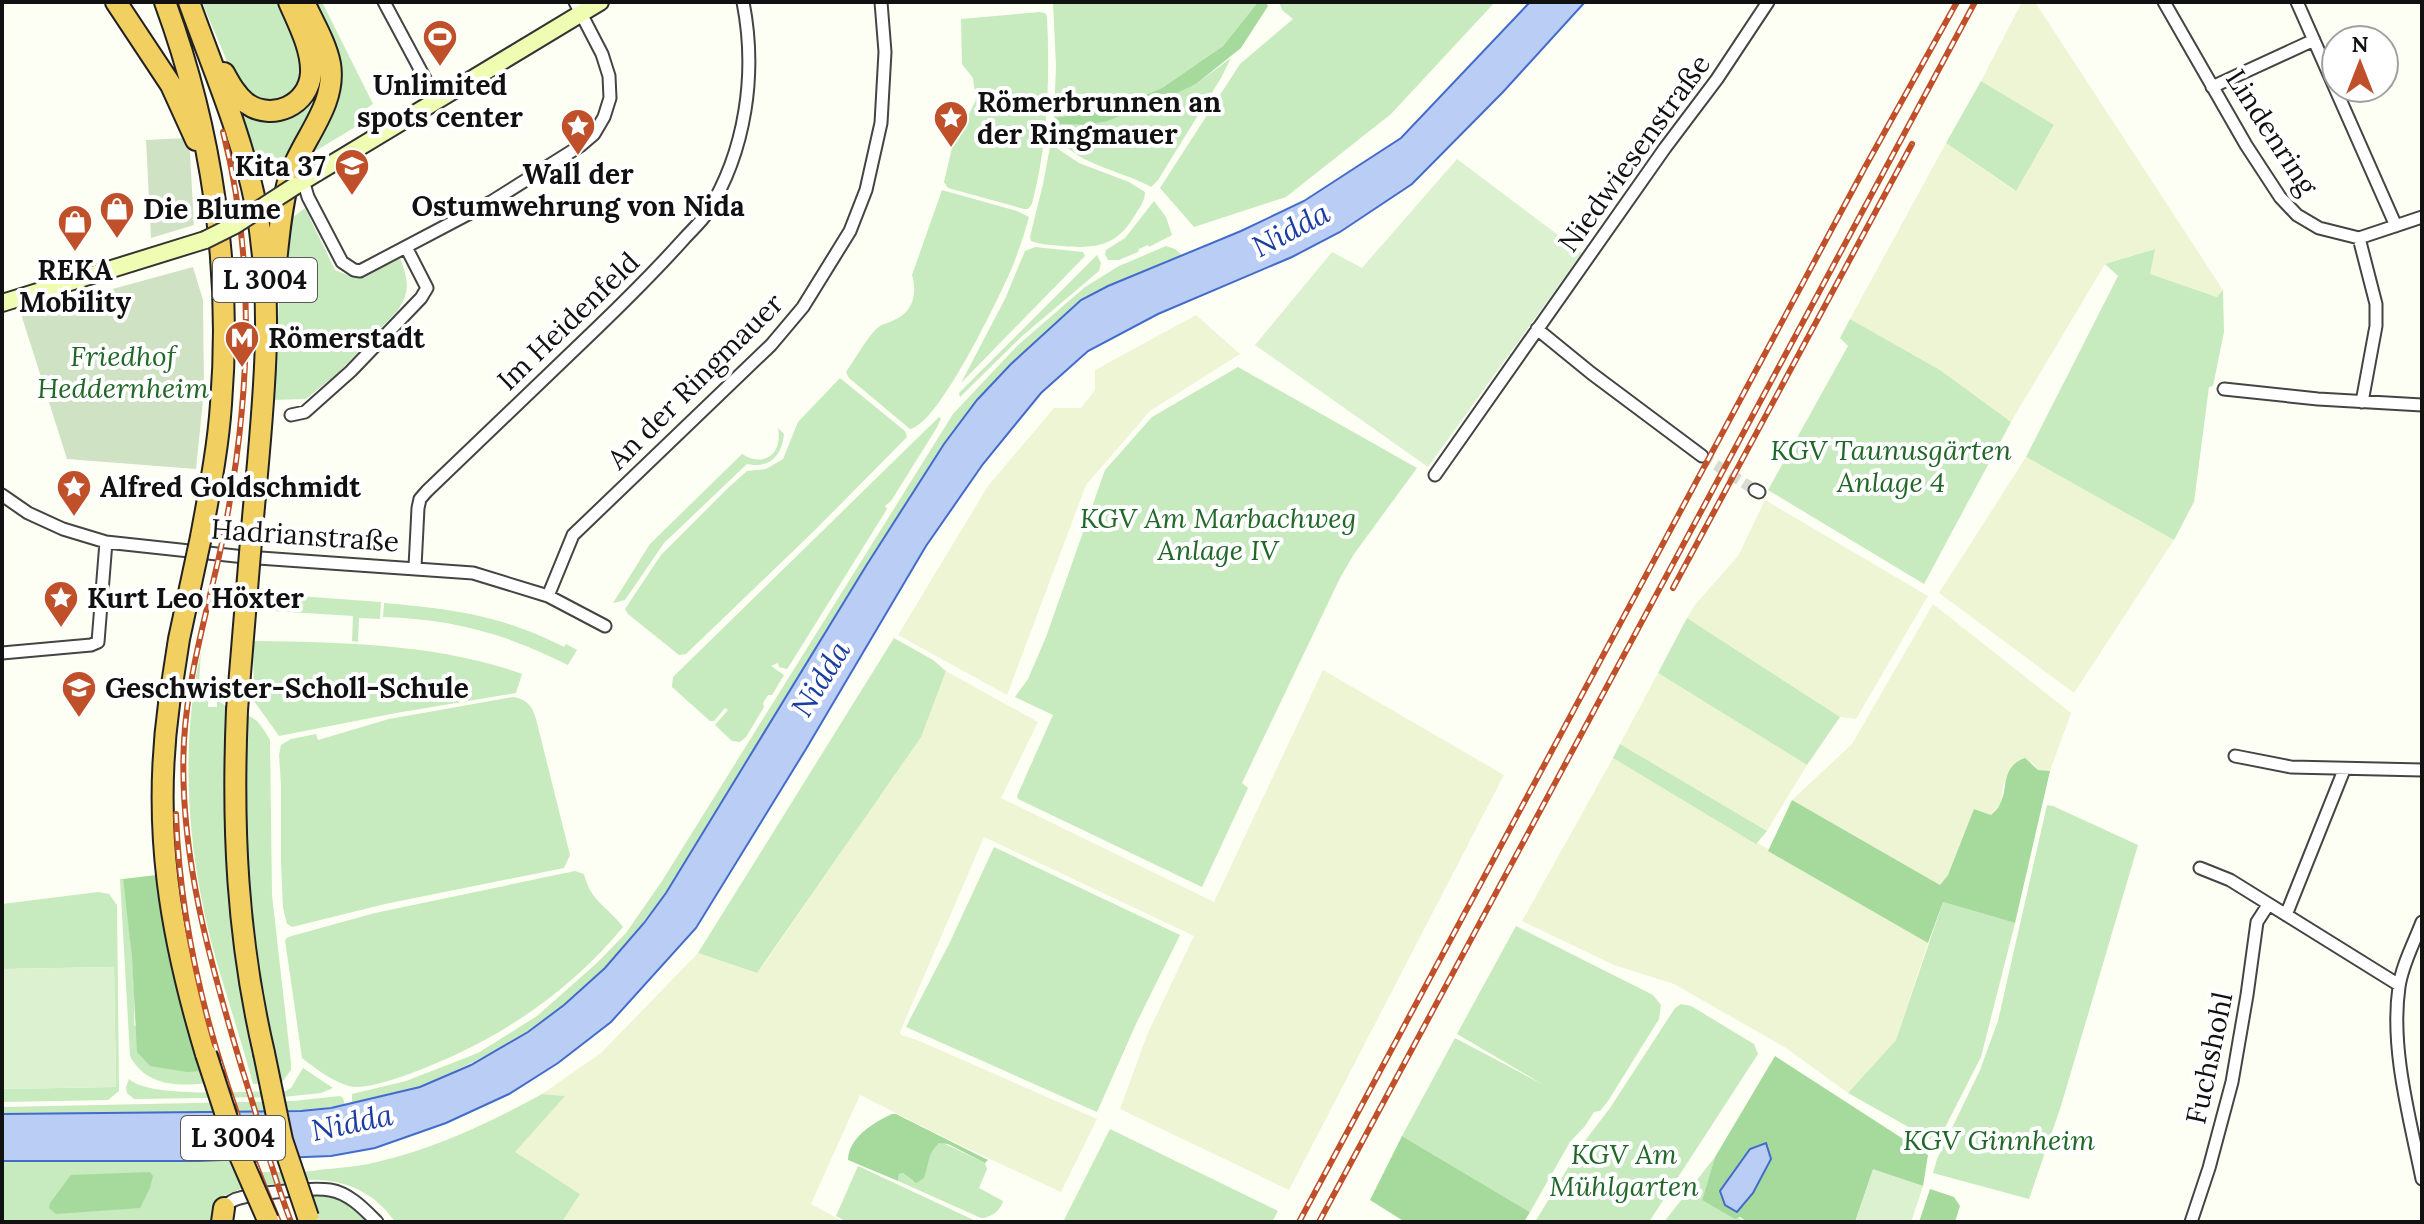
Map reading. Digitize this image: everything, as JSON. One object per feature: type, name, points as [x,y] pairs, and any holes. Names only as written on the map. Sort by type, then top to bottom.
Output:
[{"type":"highway","points":[[116,2],[171,85],[199,144],[211,178]]},
{"type":"highway","name":"L 3004","points":[[165,2],[195,96],[211,178],[220,253],[224,367],[216,449],[179,639],[163,748],[161,793],[166,880],[182,968],[206,1054],[237,1149],[268,1221]]},
{"type":"highway","name":"L 3004","points":[[189,2],[236,129],[256,206],[266,286],[267,336],[237,710],[234,824],[237,880],[252,1005],[282,1140],[309,1220]]},
{"type":"highway","points":[[199,28],[241,99],[262,110],[286,108],[306,90],[311,68],[289,2]]},
{"type":"highway","points":[[267,336],[289,179],[327,100],[330,82],[328,56],[304,2]]},
{"type":"street","points":[[384,2],[436,99]]},
{"type":"street","points":[[2,303],[205,240],[244,220],[577,8],[600,2]]},
{"type":"street","name":"Im Heidenfeld","points":[[415,567],[420,499],[627,299],[706,214],[725,178],[744,119],[750,59],[743,2]]},
{"type":"street","name":"An der Ringmauer","points":[[548,596],[573,535],[771,345],[803,307],[844,240],[866,190],[881,123],[885,52],[881,2]]},
{"type":"street","name":"Niedwiesenstraße","points":[[1435,475],[1717,79],[1768,2]]},
{"type":"street","name":"Lindenring","points":[[2164,2],[2246,145],[2280,197],[2297,215],[2319,228],[2359,238]]},
{"type":"street","points":[[2297,2],[2396,226]]},
{"type":"street","points":[[299,183],[342,262],[348,268],[360,271],[491,202],[580,146],[594,134],[610,98],[609,76],[602,54],[577,8]]},
{"type":"street","points":[[2212,87],[2314,40]]},
{"type":"street","points":[[2362,402],[2376,326],[2376,304],[2359,238],[2422,217]]},
{"type":"street","points":[[291,415],[305,412],[351,371],[421,298],[427,288],[406,247]]},
{"type":"street","points":[[1537,329],[1702,456]]},
{"type":"street","points":[[2224,389],[2422,405]]},
{"type":"street","name":"Hadrianstraße","points":[[2,495],[28,513],[63,529],[106,542],[245,557],[473,573],[548,596],[605,626]]},
{"type":"street","points":[[2,653],[98,642],[106,542]]},
{"type":"street","points":[[2235,756],[2291,767],[2422,770]]},
{"type":"street","points":[[2286,915],[2344,770]]},
{"type":"street","points":[[2200,868],[2230,880],[2399,985]]},
{"type":"street","name":"Fuchshohl","points":[[2191,1222],[2232,1082],[2257,922],[2268,905]]},
{"type":"street","points":[[2422,922],[2399,985],[2397,1015],[2399,1053],[2422,1179]]},
{"type":"street","points":[[223,1215],[231,1201],[241,1197],[300,1190],[331,1190],[356,1202],[377,1222]]},
{"type":"green space","points":[[202,2],[282,2],[305,70],[290,101],[252,101],[235,80]]},
{"type":"green space","points":[[313,2],[322,2],[373,104],[362,111],[367,120],[302,159],[330,104]]},
{"type":"green space","points":[[1053,2],[1258,2],[1223,46],[1162,88],[1116,107],[1054,118],[1056,66]]},
{"type":"green space","points":[[1258,2],[1266,2],[1268,6],[1241,48],[1196,84],[1107,121],[1087,125],[1056,124],[1054,118],[1116,107],[1162,88],[1223,46]]},
{"type":"green space","points":[[1279,2],[1495,2],[1391,114],[1286,197],[1194,227],[1160,188],[1240,64],[1293,19],[1282,10]]},
{"type":"green space","points":[[2022,2],[2035,2],[2223,290],[2218,297],[2149,274],[2154,249],[2105,264],[2011,422],[1940,370],[1850,319],[1946,143],[2015,191],[2054,126],[1981,81]]},
{"type":"green space","points":[[1039,12],[1047,16],[1048,87],[1042,158],[1032,204],[1024,209],[948,188],[944,182],[957,126],[969,114],[976,100],[973,78],[962,64],[961,19]]},
{"type":"green space","points":[[1231,58],[1151,187],[1084,159],[1072,152],[1053,131],[1056,124],[1087,125],[1130,114],[1196,84]]},
{"type":"green space","points":[[322,68],[320,92],[288,165],[260,179],[239,108],[262,119]]},
{"type":"green space","points":[[1981,81],[2054,125],[2016,191],[1946,143]]},
{"type":"green space","points":[[186,138],[190,153],[194,225],[151,238],[146,140]]},
{"type":"green space","points":[[1052,145],[1079,163],[1129,182],[1145,192],[1142,204],[1128,225],[1113,239],[1086,247],[1031,241]]},
{"type":"green space","points":[[1457,159],[1582,253],[1428,467],[1255,345],[1332,252],[1362,268]]},
{"type":"green space","points":[[942,190],[1029,217],[1011,270],[966,358],[936,406],[922,422],[910,429],[849,378],[846,372],[876,329],[899,318],[912,303],[912,275]]},
{"type":"green space","points":[[1154,201],[1166,217],[1172,235],[1119,260],[1108,260],[1106,250],[1125,238]]},
{"type":"green space","points":[[305,208],[335,270],[364,278],[400,258],[406,291],[398,310],[338,373],[306,399],[272,400],[285,223]]},
{"type":"green space","points":[[1166,246],[1182,255],[1108,286],[1081,301],[1011,364],[977,400],[944,444],[866,566],[666,893],[615,959],[564,1005],[497,1051],[420,1087],[352,1104],[352,1094],[406,1081],[478,1053],[537,1016],[626,933],[662,881],[953,414],[1018,345],[1085,287],[1119,266]]},
{"type":"green space","points":[[1035,247],[1083,252],[1085,256],[961,383],[1005,299],[1025,251]]},
{"type":"green space","points":[[2155,249],[2150,274],[2217,297],[2223,290],[2224,332],[2213,386],[2209,387],[2194,502],[2174,540],[2026,457],[2118,276],[2105,264]]},
{"type":"green space","points":[[1097,255],[1101,263],[1099,271],[1021,337],[960,397],[959,393]]},
{"type":"green space","name":"Friedhof Heddernheim","points":[[193,267],[203,300],[204,390],[196,469],[67,459],[21,314]]},
{"type":"green space","points":[[1196,315],[1240,354],[1150,411],[1086,485],[1007,695],[898,635],[988,486],[1054,408],[1081,408],[1095,390],[1095,370]]},
{"type":"green space","name":"KGV Taunusgärten Anlage 4","points":[[1850,319],[1940,370],[2011,422],[1924,584],[1768,490],[1848,346],[1840,338]]},
{"type":"green space","name":"KGV Am Marbachweg Anlage IV","points":[[1238,367],[1417,468],[1340,578],[1242,783],[1248,788],[1202,887],[1018,799],[1053,715],[1015,697],[1028,679],[1046,637],[1105,470],[1152,417]]},
{"type":"green space","points":[[840,378],[905,431],[907,437],[686,654],[679,655],[625,609],[661,555],[728,488],[747,471],[766,469],[783,459],[798,422]]},
{"type":"green space","points":[[939,417],[941,419],[936,429],[885,506],[887,509],[787,669],[779,667],[778,663],[771,666],[784,675],[763,703],[764,707],[746,737],[740,742],[732,741],[715,725],[728,710],[725,708],[714,721],[710,721],[672,687],[673,677]]},
{"type":"green space","points":[[778,428],[784,434],[783,442],[773,459],[762,465],[747,464],[664,543],[625,600],[613,603],[650,544],[742,454],[758,460],[775,451]]},
{"type":"green space","points":[[2026,457],[2174,540],[2074,693],[1939,593]]},
{"type":"green space","points":[[1765,500],[1928,596],[1856,719],[1840,717],[1687,618],[1738,556]]},
{"type":"green space","points":[[257,593],[381,602],[380,619],[359,618],[358,642],[352,641],[353,616],[257,610],[255,605],[267,605],[267,596]]},
{"type":"green space","points":[[384,603],[476,615],[519,627],[577,650],[568,665],[478,630],[432,621],[383,617]]},
{"type":"green space","points":[[1933,604],[2071,713],[2050,771],[2038,770],[2032,762],[2003,784],[2001,803],[1991,815],[1975,809],[1948,875],[1940,885],[1792,800],[1852,744]]},
{"type":"green space","points":[[1687,618],[1840,717],[1807,765],[1658,673]]},
{"type":"green space","points":[[894,638],[946,671],[921,737],[757,973],[698,953]]},
{"type":"green space","points":[[253,641],[355,644],[424,651],[458,656],[522,674],[516,693],[279,736],[254,701]]},
{"type":"green space","points":[[201,652],[198,699],[208,700],[208,707],[217,707],[217,700],[229,708],[253,1047],[257,1067],[258,995],[242,819],[246,715],[263,728],[270,740],[272,895],[291,1063],[291,1070],[282,1082],[253,1084],[202,902],[189,795],[190,723]]},
{"type":"green space","points":[[1323,670],[1504,775],[1289,1190],[1120,1109],[1147,1035],[1194,936],[984,837],[900,1032],[1097,1119],[1061,1192],[860,1095],[811,1204],[844,1222],[562,1222],[580,1194],[514,1152],[564,1096],[542,1094],[601,1053],[698,953],[756,973],[920,737],[946,671],[1038,722],[1001,798],[1214,902]]},
{"type":"green space","points":[[1658,673],[1807,765],[1767,831],[1620,744]]},
{"type":"green space","points":[[513,697],[528,704],[536,719],[570,855],[564,868],[385,904],[292,927],[287,924],[283,908],[281,862],[281,745],[291,739],[316,734],[318,740],[389,719]]},
{"type":"green space","points":[[1620,744],[1767,831],[1756,844],[1613,758]]},
{"type":"green space","points":[[1613,758],[1928,943],[1896,1040],[1848,1093],[1786,1048],[1674,984],[1614,965],[1522,921]]},
{"type":"green space","points":[[2025,758],[2038,770],[2050,771],[2015,923],[1943,902],[1928,943],[1768,851],[1792,800],[1940,885],[1948,875],[1974,809],[1991,815],[1995,812],[2003,798],[2008,772]]},
{"type":"green space","name":"KGV Ginnheim","points":[[2047,805],[2138,845],[2061,1106],[2029,1199],[1933,1173],[1980,1070],[1998,1021]]},
{"type":"green space","points":[[994,847],[1180,935],[1097,1112],[906,1027]]},
{"type":"green space","points":[[575,871],[584,874],[595,897],[623,927],[577,975],[526,1015],[440,1062],[371,1085],[355,1087],[343,1084],[302,1058],[285,940],[288,937],[375,913]]},
{"type":"green space","points":[[156,875],[179,999],[202,1071],[187,1072],[150,1066],[137,1052],[132,958],[123,879]]},
{"type":"green space","points":[[120,879],[123,879],[132,952],[134,1025],[202,1071],[206,1083],[184,1085],[162,1082],[144,1073],[130,1056]]},
{"type":"green space","points":[[98,892],[109,894],[117,905],[119,1091],[108,1100],[2,1102],[2,1089],[116,1087],[114,967],[2,969],[2,904]]},
{"type":"green space","name":"KGV Ginnheim","points":[[1943,902],[2015,923],[1981,1057],[1937,1143],[1848,1093],[1896,1040]]},
{"type":"green space","points":[[1516,926],[1653,995],[1661,1005],[1659,1019],[1608,1101],[1600,1111],[1594,1112],[1570,1142],[1530,1212],[1402,1136],[1455,1038],[1544,1085],[1457,1034]]},
{"type":"green space","points":[[114,967],[116,1087],[2,1089],[2,969]]},
{"type":"green space","name":"KGV Am Mühlgarten","points":[[1681,1004],[1691,1006],[1754,1044],[1758,1054],[1649,1222],[1535,1222],[1581,1146],[1610,1108],[1675,1008]]},
{"type":"green space","points":[[1775,1056],[1928,1155],[1923,1186],[1873,1170],[1855,1222],[1747,1222],[1740,1217],[1735,1219],[1702,1200],[1715,1157]]},
{"type":"green space","points":[[303,1068],[333,1088],[321,1093],[283,1097],[134,1099],[127,1093],[126,1087],[129,1079],[140,1085],[179,1092],[286,1091]]},
{"type":"green space","points":[[542,1094],[565,1096],[515,1152],[580,1194],[562,1222],[395,1222],[377,1202],[356,1189],[332,1181],[306,1180],[304,1172],[368,1164],[441,1142]]},
{"type":"green space","points":[[340,1096],[345,1105],[301,1111],[2,1114],[2,1107],[293,1101]]},
{"type":"green space","points":[[892,1114],[988,1160],[985,1163],[948,1144],[939,1143],[930,1155],[924,1178],[916,1183],[903,1173],[899,1174],[898,1181],[848,1160],[857,1138],[870,1126]]},
{"type":"green space","points":[[1110,1129],[1278,1211],[1272,1222],[1063,1222]]},
{"type":"green space","points":[[1402,1136],[1530,1212],[1524,1222],[1405,1222],[1370,1200]]},
{"type":"green space","points":[[941,1142],[985,1163],[987,1169],[979,1188],[1003,1201],[995,1213],[981,1218],[898,1181],[899,1174],[903,1173],[913,1181],[925,1167],[935,1145]]},
{"type":"green space","points":[[1715,1157],[1702,1200],[1747,1222],[1664,1222]]},
{"type":"green space","points":[[232,1160],[236,1172],[283,1172],[287,1182],[241,1189],[221,1197],[216,1222],[2,1222],[2,1161]]},
{"type":"green space","points":[[858,1166],[978,1222],[847,1222],[836,1216]]},
{"type":"green space","points":[[1873,1169],[1923,1186],[1911,1222],[1855,1222]]},
{"type":"green space","points":[[150,1172],[153,1176],[150,1188],[140,1208],[56,1214],[49,1208],[71,1175]]},
{"type":"green space","points":[[1930,1189],[1954,1197],[1960,1206],[1955,1222],[1919,1222]]},
{"type":"green space","points":[[311,1195],[344,1202],[371,1222],[319,1222]]},
{"type":"water","name":"Nidda","points":[[1530,2],[1585,2],[1503,92],[1412,184],[1340,232],[1292,257],[1158,314],[1088,351],[1041,393],[983,464],[926,546],[696,928],[611,1022],[558,1063],[509,1094],[446,1123],[375,1148],[331,1156],[198,1161],[2,1161],[2,1114],[301,1111],[331,1108],[420,1087],[471,1065],[528,1032],[564,1005],[605,968],[666,893],[944,444],[977,400],[1011,364],[1081,300],[1304,201],[1401,138]]},
{"type":"water","points":[[1766,1143],[1771,1159],[1753,1193],[1737,1212],[1725,1205],[1720,1191],[1750,1149]]},
{"type":"tunnel","points":[[1702,456],[1755,490]]},
{"type":"railway","points":[[1299,1222],[1864,169],[1957,2]]},
{"type":"railway","points":[[1319,1222],[1975,2]]},
{"type":"railway","points":[[223,132],[241,232],[246,332],[244,383],[233,483],[186,715],[186,825],[199,909],[219,991],[291,1222]]},
{"type":"railway","points":[[1673,588],[1912,144]]},
{"type":"railway","points":[[176,814],[186,920],[196,971],[240,1123],[279,1222]]},
{"type":"place","name":"Unlimited spots center","points":[[440,68]]},
{"type":"place","name":"Römerbrunnen an der Ringmauer","points":[[951,149]]},
{"type":"place","name":"Wall der Ostumwehrung von Nida","points":[[578,157]]},
{"type":"place","name":"Kita 37","points":[[352,197]]},
{"type":"place","name":"Die Blume","points":[[117,240]]},
{"type":"place","name":"REKA Mobility","points":[[75,253]]},
{"type":"place","name":"Römerstadt","points":[[242,369]]},
{"type":"place","name":"Alfred Goldschmidt","points":[[74,518]]},
{"type":"place","name":"Kurt Leo Höxter","points":[[61,629]]},
{"type":"place","name":"Geschwister-Scholl-Schule","points":[[79,719]]}]
